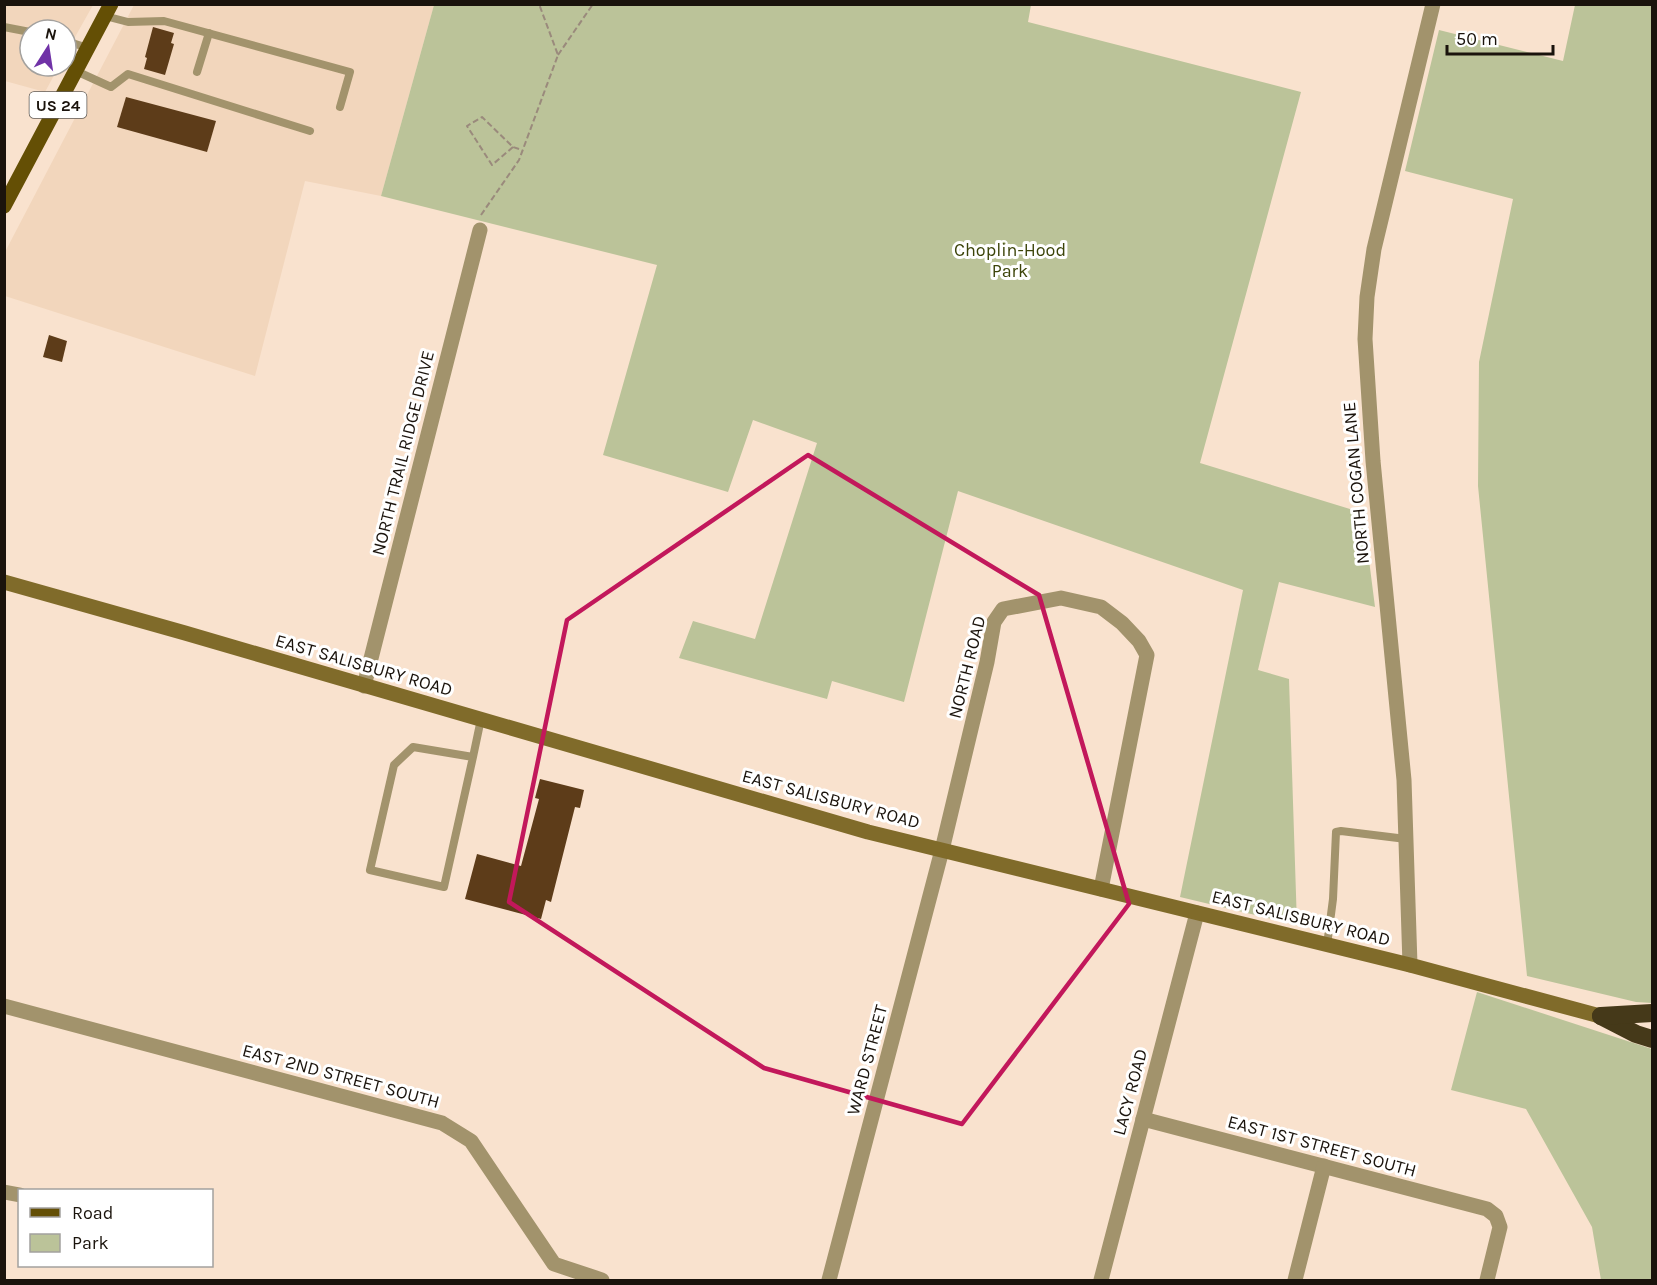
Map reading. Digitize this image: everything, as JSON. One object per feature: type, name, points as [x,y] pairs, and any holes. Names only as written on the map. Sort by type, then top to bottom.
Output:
[{"type":"highway","points":[[1601,1016],[1653,1013]]},
{"type":"highway","points":[[1601,1016],[1636,1034],[1653,1039]]},
{"type":"main road","name":"US 24","points":[[78,67],[108,10]]},
{"type":"main road","name":"US 24","points":[[4,206],[72,78]]},
{"type":"main road","name":"EAST SALISBURY ROAD","points":[[4,582],[868,832],[1410,965],[1653,1031]]},
{"type":"street","name":"NORTH COGAN LANE","points":[[1410,965],[1404,780],[1373,461],[1365,339],[1366,297],[1374,249],[1433,4]]},
{"type":"street","name":"NORTH TRAIL RIDGE DRIVE","points":[[364,686],[480,223]]},
{"type":"street","name":"NORTH ROAD","points":[[942,850],[987,662],[994,622],[1003,609],[1061,598],[1101,607],[1122,623],[1139,641],[1147,655],[1101,889]]},
{"type":"street","name":"WARD STREET","points":[[830,1281],[942,850]]},
{"type":"street","name":"LACY ROAD","points":[[1101,1281],[1197,913]]},
{"type":"street","name":"EAST 2ND STREET SOUTH","points":[[4,1006],[442,1124],[471,1141],[554,1264],[602,1281]]},
{"type":"street","name":"EAST 1ST STREET SOUTH","points":[[1143,1119],[1487,1209],[1496,1216],[1500,1227],[1487,1281]]},
{"type":"street","points":[[1295,1281],[1324,1166]]},
{"type":"lane","points":[[108,10],[128,22],[164,21],[350,72],[340,107]]},
{"type":"lane","points":[[197,72],[209,33]]},
{"type":"lane","points":[[78,45],[88,48]]},
{"type":"lane","points":[[78,72],[111,87],[128,74],[310,130]]},
{"type":"lane","points":[[473,757],[413,747],[394,765],[370,870],[444,887],[473,757],[481,719]]},
{"type":"lane","points":[[1327,945],[1333,899],[1336,832],[1406,839]]},
{"type":"path","points":[[539,4],[558,56]]},
{"type":"path","points":[[480,223],[519,160],[558,56],[592,4]]},
{"type":"path","points":[[513,147],[492,165],[467,126],[482,117],[513,147],[522,150]]},
{"type":"highlighted area","points":[[808,455],[1039,595],[1129,904],[962,1124],[764,1068],[509,902],[567,620]]},
{"type":"shaded area","points":[[4,5],[93,5],[78,32],[78,18],[18,18],[18,78],[53,78],[45,92],[5,81]]},
{"type":"shaded area","points":[[134,5],[434,5],[381,196],[305,181],[255,376],[5,296],[5,252]]},
{"type":"green space","name":"Choplin-Hood Park","points":[[434,5],[1031,5],[1028,22],[1301,92],[1200,463],[1363,513],[1375,607],[1279,582],[1258,670],[1289,679],[1297,925],[1180,897],[1243,590],[958,491],[904,702],[832,681],[827,699],[679,658],[693,621],[755,639],[817,443],[753,420],[728,492],[603,455],[657,265],[381,196]]},
{"type":"green space","points":[[1575,5],[1652,5],[1652,1003],[1636,1002],[1527,976],[1478,486],[1479,362],[1513,199],[1405,171],[1439,30],[1563,61]]},
{"type":"green space","points":[[1477,992],[1652,1049],[1652,1280],[1601,1280],[1592,1227],[1526,1109],[1451,1090]]},
{"type":"building","points":[[153,27],[174,33],[171,43],[174,44],[165,75],[144,69]]},
{"type":"building","points":[[126,97],[216,121],[207,152],[117,127]]},
{"type":"building","points":[[49,335],[67,341],[62,362],[43,357]]},
{"type":"building","points":[[540,779],[584,790],[580,808],[575,807],[551,902],[546,900],[541,919],[465,899],[477,854],[521,866],[539,799],[535,798]]}]
